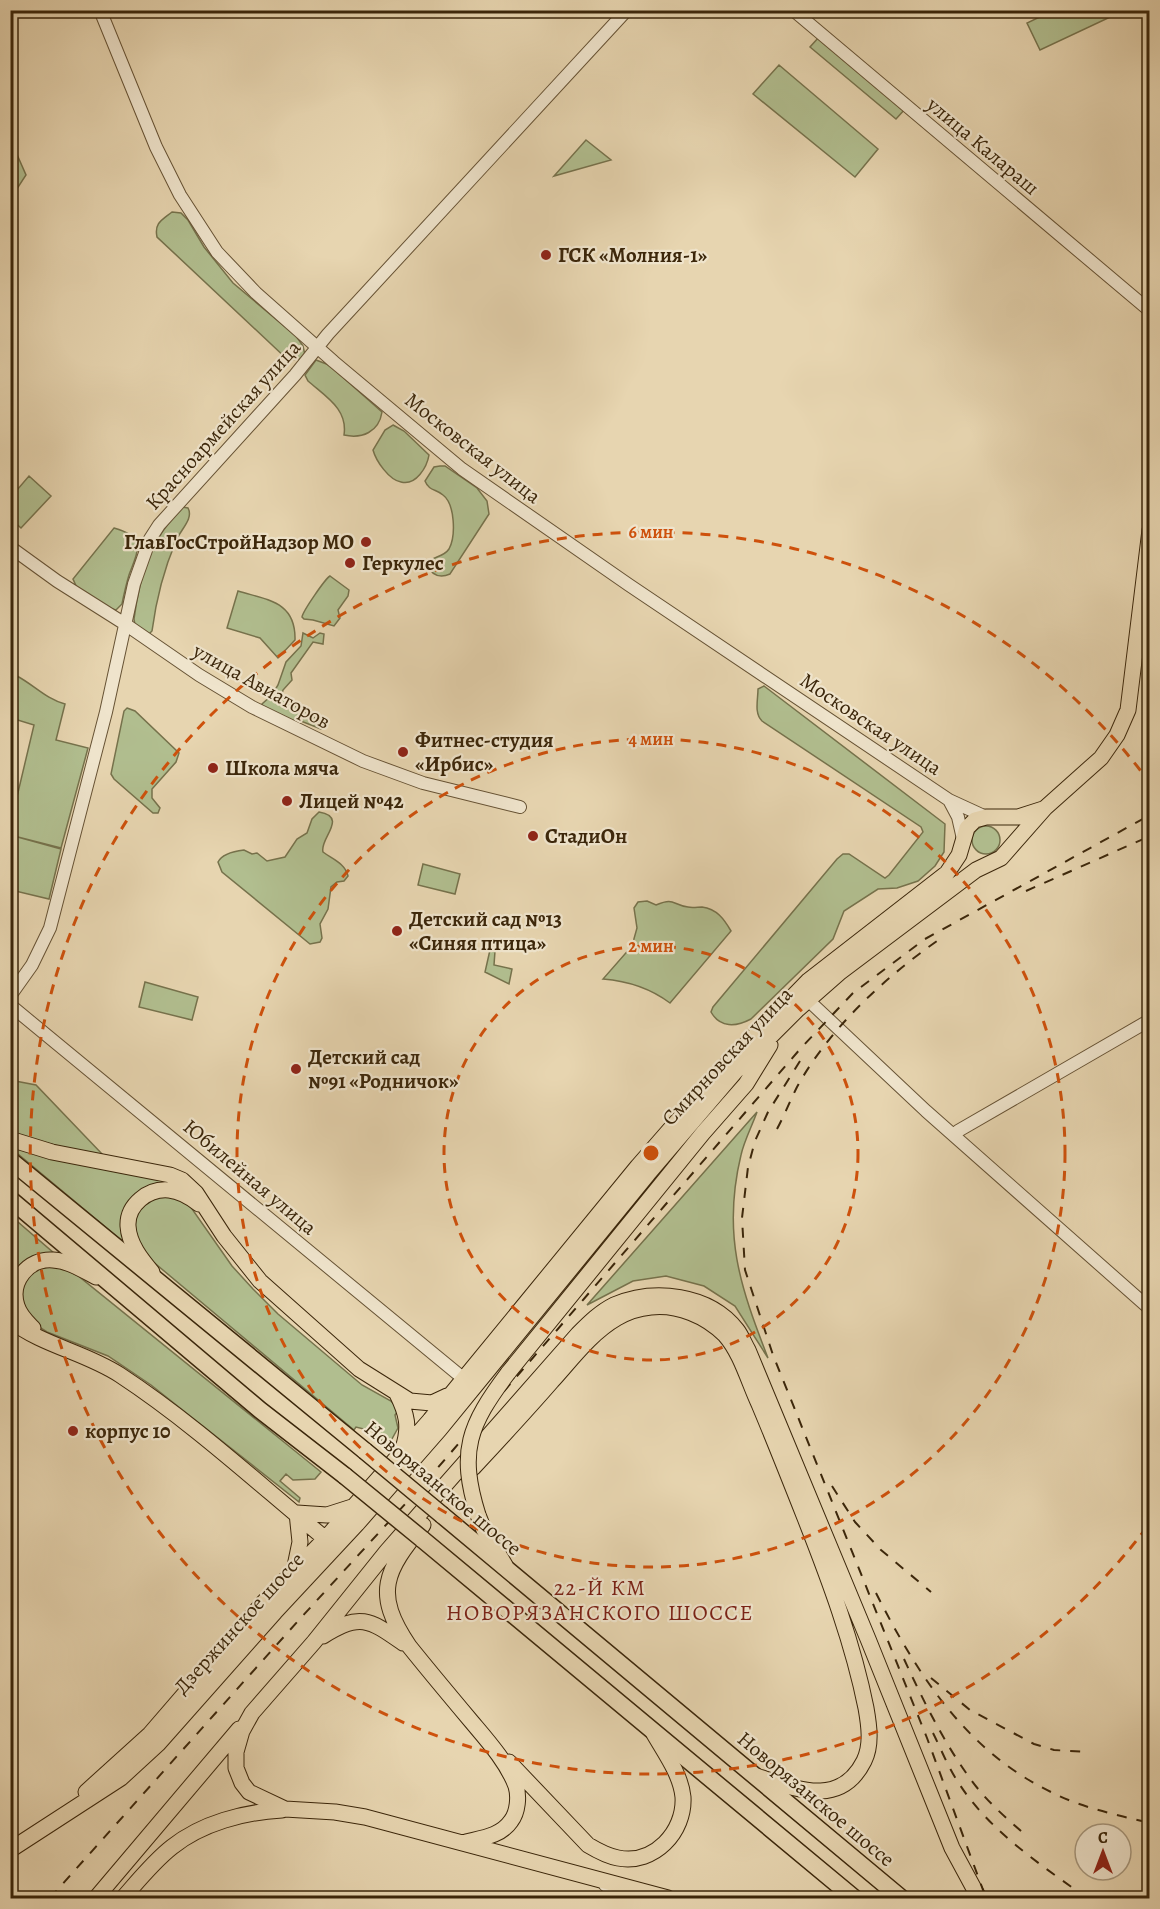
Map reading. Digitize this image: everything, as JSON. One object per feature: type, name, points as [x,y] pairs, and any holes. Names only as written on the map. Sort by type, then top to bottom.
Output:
[{"type":"highway","name":"Новорязанское шоссе","points":[[10,1160],[365,1451],[901,1899]]},
{"type":"highway","points":[[10,1199],[260,1410],[422,1539],[854,1899]]},
{"type":"main road","name":"Смирновская улица","points":[[435,1425],[736,1071],[786,1020],[839,973],[897,928],[976,870],[1001,858],[1045,808],[1101,758],[1117,735],[1128,710],[1147,576],[1149,530]]},
{"type":"main road","name":"Смирновская улица","points":[[435,1425],[452,1394],[602,1209],[728,1063],[808,981],[947,873],[970,823],[989,817],[1018,817],[1045,808]]},
{"type":"main road","points":[[989,817],[1006,827],[1010,837],[1008,848]]},
{"type":"main road","points":[[963,842],[965,850],[973,859],[990,863]]},
{"type":"main road","points":[[510,1573],[484,1530],[470,1488],[470,1442],[477,1420],[487,1401],[563,1304],[746,1084],[786,1020]]},
{"type":"main road","points":[[10,1139],[52,1152],[170,1175],[182,1180],[190,1186],[242,1259],[278,1299],[359,1369],[410,1401],[421,1403],[441,1400],[452,1394]]},
{"type":"main road","points":[[178,1300],[137,1253],[129,1234],[130,1216],[143,1197],[160,1190],[180,1192],[208,1211]]},
{"type":"main road","points":[[58,1346],[34,1329],[22,1317],[15,1296],[19,1278],[24,1271],[41,1261],[64,1262],[117,1289]]},
{"type":"main road","points":[[96,1899],[314,1642],[387,1551],[578,1334],[612,1306],[630,1299],[665,1295],[685,1298],[720,1314],[737,1330],[748,1350],[952,1848],[980,1899]]},
{"type":"main road","points":[[463,1843],[490,1837],[512,1821],[518,1800],[516,1787],[509,1772],[489,1743],[408,1646],[394,1622],[387,1599],[390,1573],[404,1548],[441,1503],[586,1343],[602,1328],[618,1318],[650,1307],[668,1307],[698,1315],[726,1337],[737,1355],[771,1431],[817,1550],[842,1620],[866,1707],[869,1733],[867,1753],[863,1763],[848,1782],[828,1791],[801,1791],[750,1773]]},
{"type":"main road","points":[[10,1320],[36,1337],[82,1354],[108,1367],[145,1391],[297,1513],[330,1543]]},
{"type":"main road","points":[[397,1394],[408,1421],[403,1451]]},
{"type":"main road","name":"Дзержинское шоссе","points":[[10,1850],[121,1778],[139,1762],[248,1620],[294,1571],[330,1543],[354,1505],[403,1451],[435,1425]]},
{"type":"main road","name":"Дзержинское шоссе","points":[[171,1719],[275,1612],[330,1543],[435,1425]]},
{"type":"main road","points":[[297,1513],[327,1515],[354,1505]]},
{"type":"main road","points":[[294,1571],[300,1542],[297,1513]]},
{"type":"main road","points":[[314,1642],[343,1625],[362,1622],[382,1628],[408,1646]]},
{"type":"main road","points":[[252,1713],[238,1743],[235,1760],[238,1775],[249,1792],[285,1809]]},
{"type":"main road","points":[[489,1743],[588,1845],[603,1854],[620,1859],[638,1858],[654,1852],[672,1837],[680,1822],[682,1809],[683,1797],[680,1781],[651,1729]]},
{"type":"main road","points":[[123,1899],[172,1847],[200,1831],[245,1815],[285,1809],[349,1814],[668,1899]]},
{"type":"street","name":"Московская улица","points":[[100,10],[156,146],[180,195],[217,252],[256,293],[462,469],[629,585],[949,800],[989,817]]},
{"type":"street","name":"Красноармейская улица","points":[[10,996],[32,965],[50,928],[106,712],[141,560],[150,539],[159,525],[296,375],[318,347],[627,10]]},
{"type":"street","name":"улица Калараш","points":[[793,10],[1149,311]]},
{"type":"street","name":"улица Авиаторов","points":[[10,547],[199,675],[252,707],[363,761],[423,783],[520,807]]},
{"type":"street","name":"Московская улица","points":[[949,800],[958,817],[963,842]]},
{"type":"street","points":[[808,1000],[926,1111],[992,1167],[1149,1309]]},
{"type":"street","name":"Юбилейная улица","points":[[10,1005],[464,1379]]},
{"type":"street","points":[[958,1131],[1149,1020]]},
{"type":"street","points":[[887,1072],[958,1131],[992,1167]]},
{"type":"street","points":[[590,1878],[628,1899]]},
{"type":"green space","points":[[1054,10],[1123,11],[1040,50],[1027,23]]},
{"type":"green space","points":[[819,37],[905,109],[896,119],[810,47]]},
{"type":"green space","points":[[779,65],[878,149],[855,177],[753,94]]},
{"type":"green space","points":[[586,140],[611,160],[554,176]]},
{"type":"green space","points":[[11,150],[15,150],[26,175],[11,198]]},
{"type":"green space","points":[[172,212],[181,213],[188,220],[204,247],[233,283],[296,336],[303,346],[305,355],[300,359],[288,360],[157,237],[158,225]]},
{"type":"green space","points":[[316,360],[329,365],[382,412],[377,425],[369,433],[357,436],[344,435],[343,418],[339,411],[308,381],[305,375]]},
{"type":"green space","points":[[393,425],[404,431],[429,455],[423,470],[411,481],[401,482],[392,478],[380,464],[373,450],[385,430]]},
{"type":"green space","points":[[445,466],[477,488],[487,501],[489,514],[450,574],[442,576],[433,573],[426,564],[447,552],[453,536],[452,513],[447,499],[429,487],[425,481],[434,467]]},
{"type":"green space","points":[[29,476],[51,496],[21,528],[11,519],[11,497]]},
{"type":"green space","points":[[182,507],[188,508],[189,516],[168,563],[158,597],[152,631],[148,635],[135,625],[134,619],[143,573],[154,546]]},
{"type":"green space","points":[[114,528],[132,536],[137,546],[122,604],[116,610],[108,608],[77,588],[73,579]]},
{"type":"green space","points":[[330,576],[349,590],[348,596],[338,610],[340,618],[334,626],[304,619],[302,617],[306,608]]},
{"type":"green space","points":[[238,591],[278,604],[291,617],[295,640],[278,658],[260,638],[227,628]]},
{"type":"green space","points":[[303,633],[313,638],[320,633],[324,634],[323,644],[313,642],[291,673],[292,680],[283,690],[281,698],[324,723],[321,729],[301,721],[294,723],[263,707],[262,704],[272,695],[278,685],[286,662],[301,646]]},
{"type":"green space","points":[[17,676],[52,699],[65,704],[56,740],[88,748],[61,848],[14,836],[61,849],[49,899],[11,890],[11,822],[34,725],[11,718],[11,702]]},
{"type":"green space","points":[[764,686],[945,824],[944,852],[935,866],[918,881],[897,888],[878,889],[844,911],[833,939],[751,1019],[740,1024],[729,1025],[715,1017],[711,1012],[713,1007],[837,859],[843,854],[849,854],[885,878],[923,832],[921,827],[762,721],[758,714],[757,702],[758,689]]},
{"type":"green space","points":[[127,708],[135,711],[179,753],[176,762],[152,789],[152,798],[160,808],[158,813],[153,813],[111,774],[124,711]]},
{"type":"green space","points":[[319,812],[332,819],[323,852],[341,865],[348,876],[344,881],[337,882],[331,887],[328,909],[320,924],[322,938],[320,942],[310,944],[222,872],[218,862],[226,855],[244,850],[252,854],[257,853],[267,861],[285,857],[297,839],[307,833],[312,819]]},
{"type":"green space","points":[[986,826],[996,830],[1000,840],[996,850],[986,854],[976,850],[972,840],[976,830]]},
{"type":"green space","points":[[423,864],[460,874],[455,894],[418,885]]},
{"type":"green space","points":[[647,901],[656,905],[670,902],[683,906],[707,908],[720,915],[731,931],[670,1003],[638,986],[603,979],[632,946],[637,928],[634,908],[638,902]]},
{"type":"green space","points":[[490,950],[495,951],[494,965],[512,969],[509,984],[485,972]]},
{"type":"green space","points":[[145,982],[198,997],[192,1020],[139,1007]]},
{"type":"green space","points":[[10,1080],[36,1085],[104,1156],[11,1134]]},
{"type":"green space","points":[[757,1112],[742,1150],[733,1210],[734,1235],[742,1283],[768,1358],[735,1306],[704,1286],[666,1276],[633,1281],[587,1305]]},
{"type":"green space","points":[[13,1147],[168,1181],[151,1185],[121,1240],[12,1149]]},
{"type":"green space","points":[[155,1196],[175,1196],[190,1206],[232,1266],[278,1314],[362,1385],[391,1401],[399,1410],[395,1415],[398,1428],[388,1446],[372,1431],[356,1427],[354,1430],[145,1255],[134,1237],[134,1215]]},
{"type":"green space","points":[[11,1216],[55,1254],[11,1282]]},
{"type":"green space","points":[[57,1266],[77,1275],[321,1472],[315,1479],[293,1480],[286,1474],[280,1481],[300,1498],[299,1502],[151,1385],[108,1356],[47,1332],[36,1325],[29,1318],[20,1297],[25,1277],[35,1269]]},
{"type":"railway","points":[[50,1898],[428,1479],[801,1048],[853,993],[925,939],[1150,815]]},
{"type":"railway","points":[[1026,891],[1150,836]]},
{"type":"railway","points":[[777,1129],[797,1087],[841,1025],[877,989],[937,941]]},
{"type":"railway","points":[[800,1061],[768,1112],[755,1141],[748,1167],[742,1218],[745,1270],[773,1355],[927,1738],[986,1898]]},
{"type":"railway","points":[[832,1486],[855,1522],[881,1550],[931,1592]]},
{"type":"railway","points":[[876,1593],[909,1654],[928,1682],[970,1734],[995,1756],[1022,1776],[1064,1798],[1100,1811],[1150,1823]]},
{"type":"railway","points":[[904,1659],[934,1720],[969,1777],[989,1801],[1028,1837]]},
{"type":"railway","points":[[931,1678],[970,1710],[1034,1744],[1054,1750],[1087,1752]]},
{"type":"railway","points":[[933,1733],[954,1776],[985,1816],[1017,1846],[1087,1898]]},
{"type":"place","name":"ГСК «Молния-1»","points":[[546,255]]},
{"type":"place","name":"ГлавГосСтройНадзор МО","points":[[366,542]]},
{"type":"place","name":"Геркулес","points":[[350,563]]},
{"type":"place","name":"Фитнес-студия «Ирбис»","points":[[403,752]]},
{"type":"place","name":"Школа мяча","points":[[213,768]]},
{"type":"place","name":"Лицей №42","points":[[287,801]]},
{"type":"place","name":"СтадиОн","points":[[533,836]]},
{"type":"place","name":"Детский сад №13 «Синяя птица»","points":[[397,931]]},
{"type":"place","name":"Детский сад №91 «Родничок»","points":[[296,1069]]},
{"type":"place","name":"корпус 10","points":[[73,1431]]},
{"type":"district","name":"22-Й КМ НОВОРЯЗАНСКОГО ШОССЕ","points":[[600,1600]]}]
